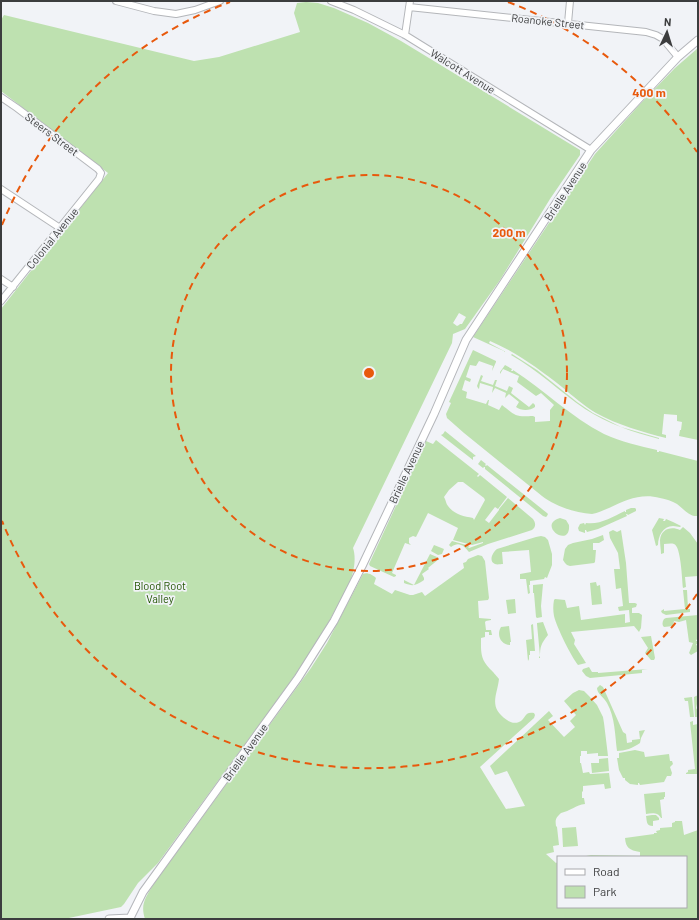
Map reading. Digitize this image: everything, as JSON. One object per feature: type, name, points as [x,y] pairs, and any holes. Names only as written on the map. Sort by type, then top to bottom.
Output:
[{"type":"street","points":[[116,1],[154,11],[176,14],[220,1]]},
{"type":"street","name":"Walcott Avenue","points":[[331,1],[354,10],[405,35],[591,150]]},
{"type":"street","points":[[568,23],[570,1]]},
{"type":"street","points":[[405,35],[409,4]]},
{"type":"street","name":"Roanoke Street","points":[[409,4],[646,32],[663,39],[678,57]]},
{"type":"street","name":"Brielle Avenue","points":[[130,918],[143,892],[298,678],[326,635],[362,566],[434,414],[466,340],[591,150],[678,57],[698,40]]},
{"type":"street","name":"Steers Street","points":[[1,97],[92,164],[101,174]]},
{"type":"street","name":"Colonial Avenue","points":[[1,301],[99,179],[101,174]]},
{"type":"street","points":[[1,189],[60,228]]},
{"type":"street","points":[[1,279],[13,287]]},
{"type":"street","points":[[109,919],[130,918]]},
{"type":"green space","name":"Blood Root Valley","points":[[297,3],[318,3],[334,8],[368,23],[401,41],[580,150],[580,155],[550,199],[500,280],[465,329],[453,334],[452,343],[353,548],[355,557],[354,568],[348,587],[317,643],[286,688],[158,863],[138,883],[121,907],[64,919],[1,919],[1,309],[108,173],[1,91],[1,20],[4,15],[194,61],[219,57],[300,32],[294,13]],"holes":[[[459,313],[466,317],[462,324],[457,326],[453,323]]]},
{"type":"green space","points":[[698,48],[698,440],[679,436],[682,422],[677,421],[677,415],[664,414],[662,434],[666,435],[666,438],[630,428],[604,417],[587,407],[527,361],[500,345],[490,341],[489,343],[506,352],[473,337],[595,154],[675,68]]},
{"type":"green space","points":[[473,350],[496,362],[492,371],[493,366],[479,361],[476,366],[470,365],[466,377],[471,379],[470,382],[465,380],[462,390],[467,392],[466,398],[486,404],[489,400],[488,405],[499,410],[502,405],[516,415],[533,416],[535,417],[535,422],[550,421],[550,410],[554,405],[541,393],[536,396],[517,382],[519,376],[503,369],[500,374],[505,365],[512,369],[511,371],[513,370],[580,420],[610,437],[657,450],[657,452],[659,451],[698,461],[698,516],[689,514],[673,502],[646,496],[621,502],[592,514],[566,508],[553,503],[542,496],[447,418],[446,414],[451,403],[449,402]]},
{"type":"green space","points":[[512,354],[537,370],[593,413],[621,427],[603,419],[585,409],[511,355]]},
{"type":"green space","points":[[481,375],[483,376],[481,381],[493,385],[495,380],[497,380],[495,386],[507,391],[509,386],[513,388],[511,393],[529,407],[533,403],[535,407],[528,410],[523,410],[516,407],[519,402],[509,394],[505,398],[506,393],[495,388],[492,393],[493,387],[480,383],[479,389],[477,386]]},
{"type":"green space","points":[[621,427],[659,438],[640,433]]},
{"type":"green space","points":[[445,431],[476,456],[473,457],[473,460],[441,435]]},
{"type":"green space","points":[[436,440],[479,474],[477,476],[478,477],[480,475],[507,497],[498,509],[495,507],[485,520],[489,523],[508,498],[533,519],[535,526],[532,530],[488,544],[469,552],[459,544],[451,547],[449,545],[452,541],[470,546],[468,547],[469,548],[483,542],[472,545],[453,540],[458,528],[428,513],[416,537],[413,536],[409,538],[409,543],[411,545],[405,543],[392,573],[396,575],[394,577],[370,566],[369,564],[426,441],[433,444]],"holes":[[[458,482],[463,482],[485,500],[474,520],[473,518],[463,516],[453,511],[447,505],[444,497]]]},
{"type":"green space","points":[[481,460],[486,464],[486,466],[487,465],[547,513],[547,516],[543,516],[485,469],[485,467],[483,468],[478,464]]},
{"type":"green space","points":[[635,508],[636,511],[628,515],[626,514],[627,516],[598,529],[587,532],[585,530],[585,533],[579,531],[578,528],[580,524],[584,523],[585,525],[586,523],[601,522],[625,511],[626,512],[626,510]]},
{"type":"green space","points":[[560,518],[566,520],[569,525],[568,532],[561,536],[556,534],[552,526],[554,521]]},
{"type":"green space","points":[[659,518],[664,519],[663,521],[666,519],[681,526],[669,526],[666,528],[660,535],[658,545],[656,546],[652,530]]},
{"type":"green space","points":[[683,527],[690,533],[698,544],[698,576],[685,577],[686,587],[683,588],[680,557],[676,546],[674,544],[664,544],[664,553],[661,554],[660,540],[662,533],[667,529],[673,528],[680,530]]},
{"type":"green space","points":[[613,530],[617,532],[621,530],[626,563],[629,603],[637,604],[636,607],[632,608],[632,613],[639,613],[642,615],[641,628],[639,632],[634,626],[571,632],[575,640],[574,644],[586,663],[578,665],[564,642],[554,616],[553,610],[555,599],[565,600],[567,608],[579,606],[581,620],[625,614],[625,623],[630,622],[629,610],[619,611],[618,607],[623,606],[621,588],[616,589],[614,569],[620,569],[618,553],[610,538],[609,532]]},
{"type":"green space","points":[[603,535],[604,540],[599,543],[593,543],[593,550],[596,550],[594,563],[570,566],[565,563],[563,560],[565,549],[568,545]]},
{"type":"green space","points":[[541,536],[548,540],[552,554],[552,565],[547,578],[545,577],[544,579],[530,581],[530,593],[528,594],[526,579],[520,579],[520,574],[531,572],[529,550],[502,552],[503,564],[493,563],[492,556],[497,549]]},
{"type":"green space","points":[[434,545],[444,549],[442,554],[438,555],[431,551]]},
{"type":"green space","points":[[430,554],[437,557],[439,559],[422,574],[424,580],[414,585]]},
{"type":"green space","points":[[478,555],[482,556],[485,561],[489,598],[488,600],[478,601],[479,618],[491,619],[485,622],[486,630],[491,630],[492,635],[489,635],[489,632],[485,632],[485,637],[481,638],[481,651],[484,662],[499,679],[495,701],[497,710],[507,720],[515,723],[521,721],[528,713],[534,713],[535,715],[534,718],[480,767],[506,809],[525,806],[507,771],[495,775],[490,766],[549,711],[553,716],[548,720],[564,737],[575,727],[570,721],[576,715],[564,701],[579,690],[584,691],[597,705],[603,717],[608,756],[598,756],[598,753],[587,754],[587,751],[581,751],[580,763],[583,773],[609,773],[611,788],[605,789],[604,784],[583,786],[582,798],[584,798],[585,804],[561,813],[556,819],[559,845],[553,846],[554,852],[546,854],[557,862],[557,908],[687,908],[687,856],[640,856],[640,852],[627,846],[625,838],[654,834],[657,833],[656,831],[660,830],[660,828],[672,827],[672,823],[675,821],[682,821],[684,835],[698,830],[698,919],[145,919],[143,905],[153,885],[311,668],[327,643],[363,574],[365,573],[376,578],[374,584],[392,594],[395,590],[410,595],[422,592],[425,596],[464,568],[463,563]]},
{"type":"green space","points":[[404,580],[414,585],[404,583]]},
{"type":"green space","points":[[596,582],[597,586],[600,585],[602,604],[592,605],[590,583]]},
{"type":"green space","points":[[543,584],[541,606],[542,617],[537,618],[533,585]]},
{"type":"green space","points":[[683,590],[687,590],[688,609],[690,609],[690,612],[666,615],[662,613],[661,611],[664,609],[664,611],[685,609]]},
{"type":"green space","points":[[515,599],[516,613],[508,614],[506,600]]},
{"type":"green space","points":[[698,615],[698,639],[696,641],[698,641],[698,644],[696,644],[698,646],[698,651],[691,655],[689,653],[693,643],[689,642],[686,620],[679,622],[674,621],[673,626],[664,627],[663,622],[666,618]]},
{"type":"green space","points":[[543,622],[548,635],[541,645],[540,656],[537,623]]},
{"type":"green space","points":[[533,624],[535,651],[530,651],[528,661],[526,640],[532,639],[531,625]]},
{"type":"green space","points":[[509,626],[511,642],[510,645],[507,645],[500,639],[499,633],[501,627]]},
{"type":"green space","points":[[651,636],[655,658],[654,660],[651,660],[645,653],[648,648],[641,637]]},
{"type":"green space","points":[[589,667],[592,672],[598,673],[642,669],[642,673],[590,678],[582,671],[583,669]]},
{"type":"green space","points":[[600,685],[603,687],[623,732],[626,734],[627,743],[632,742],[632,740],[640,739],[639,731],[645,730],[640,743],[632,748],[617,751],[612,714],[607,703],[597,690]]},
{"type":"green space","points":[[698,695],[698,704],[696,708],[698,711],[698,717],[695,717],[694,697]]},
{"type":"green space","points":[[692,697],[694,717],[690,717],[688,701],[685,701],[684,698]]},
{"type":"green space","points":[[693,721],[693,725],[698,724],[698,774],[686,774],[688,770],[695,769],[690,722]]},
{"type":"green space","points":[[635,750],[644,752],[645,757],[669,754],[670,761],[672,761],[673,764],[670,767],[672,773],[671,776],[667,776],[664,782],[640,785],[639,783],[638,785],[630,784],[625,780],[625,778],[623,778],[619,770],[617,758],[619,758],[619,753]]},
{"type":"green space","points":[[608,758],[609,771],[592,773],[591,763],[599,763],[599,759]]},
{"type":"green space","points":[[665,792],[664,799],[660,800],[662,818],[653,813],[646,814],[644,794]]},
{"type":"green space","points":[[656,815],[659,820],[653,821],[653,826],[651,826],[648,824],[646,816]]},
{"type":"green space","points":[[576,827],[578,846],[563,847],[562,828]]},
{"type":"green space","points":[[591,855],[640,856],[586,856]]}]
